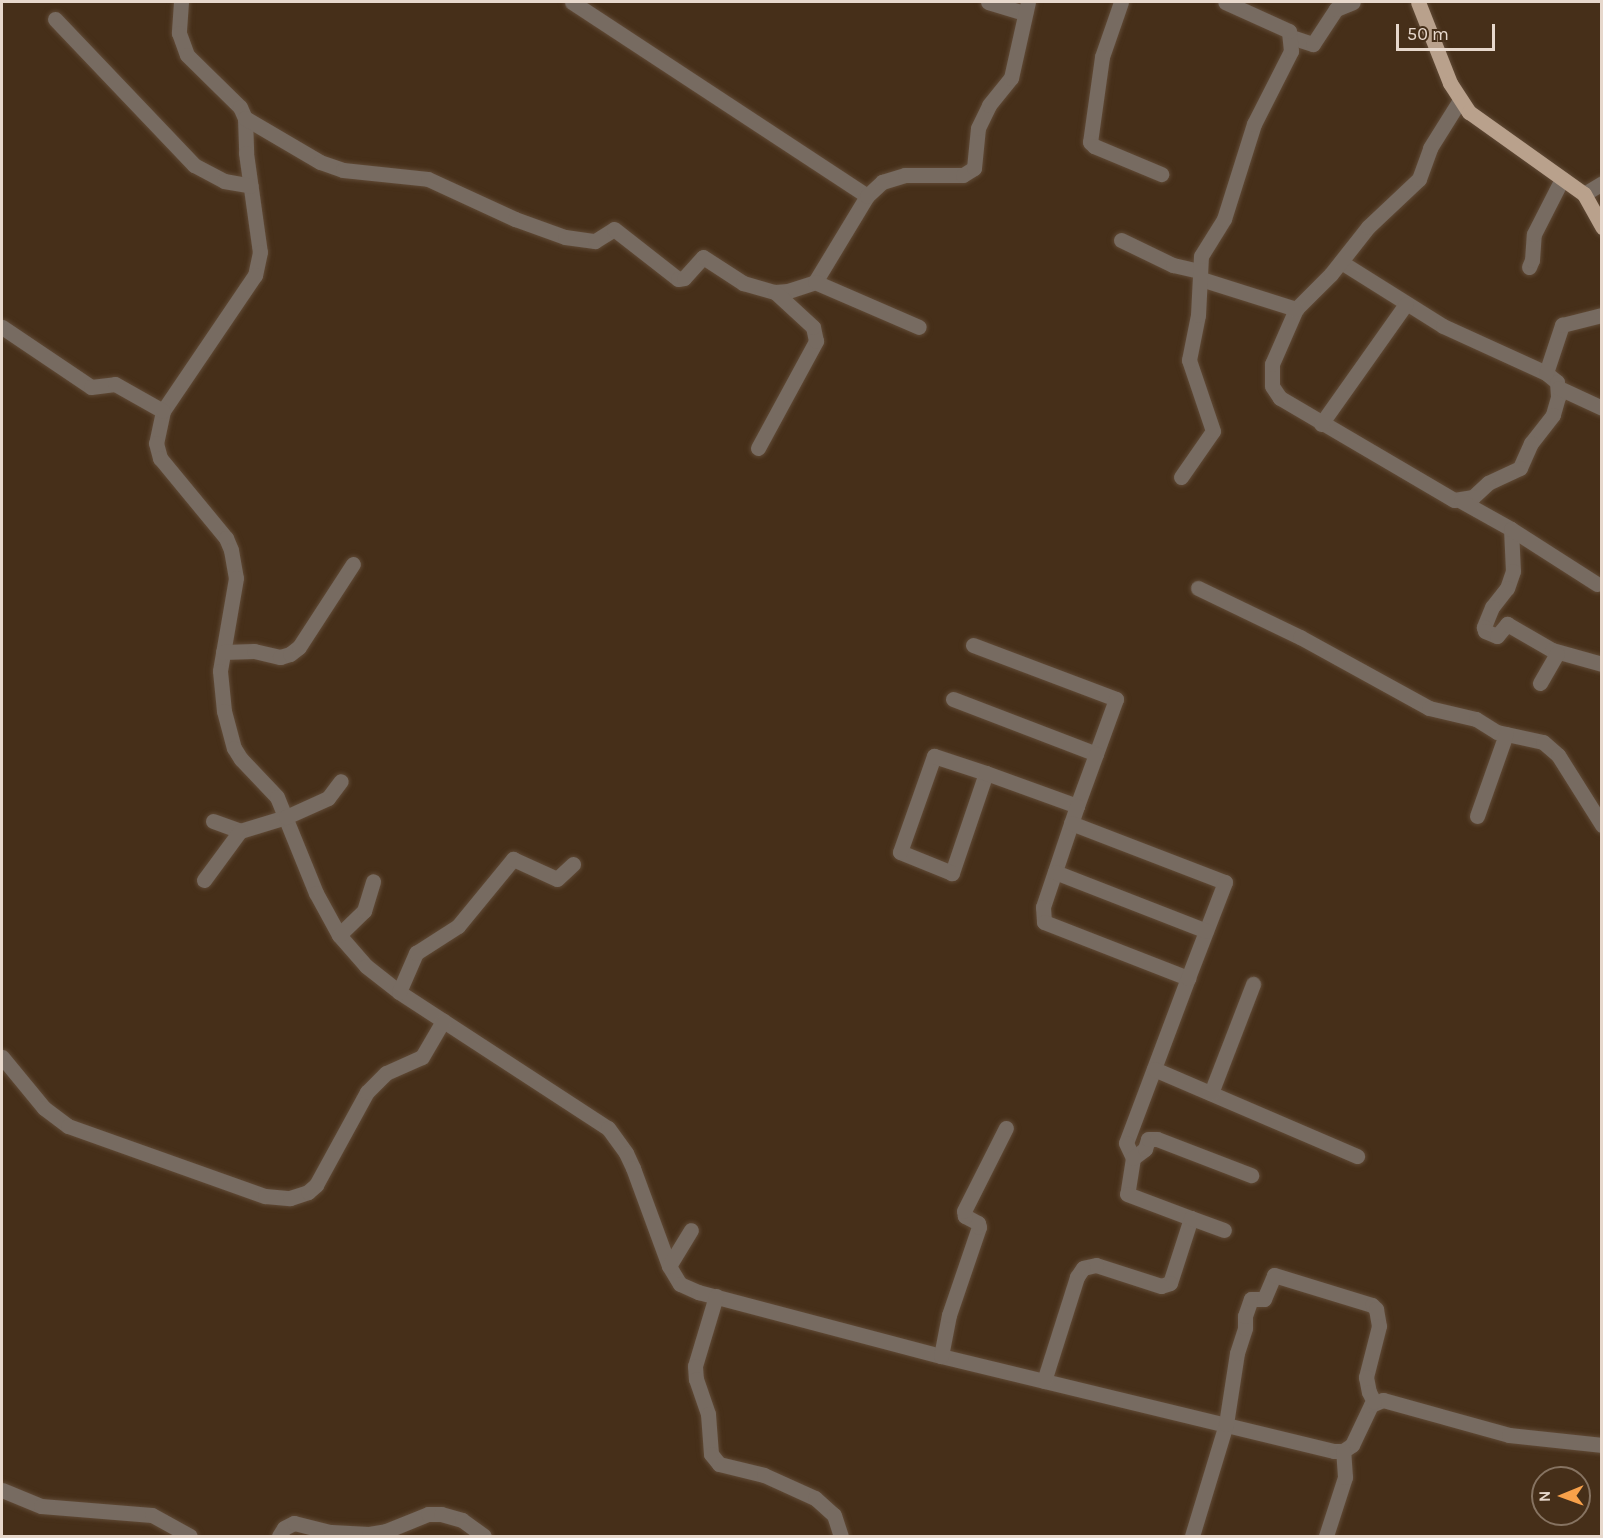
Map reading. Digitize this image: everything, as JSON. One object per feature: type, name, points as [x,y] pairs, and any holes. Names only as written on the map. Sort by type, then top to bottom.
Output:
[{"type":"main road","points":[[1418,2],[1450,83],[1460,100],[1478,120],[1584,195],[1602,227]]},
{"type":"street","points":[[181,2],[179,33],[187,55],[240,107],[245,118],[251,186],[261,252],[255,275],[163,411],[156,437],[160,458],[226,538],[231,550],[236,578],[223,652],[221,692],[227,731],[241,759],[277,797],[305,871],[339,935],[366,966],[399,992],[608,1128],[626,1153],[633,1168],[669,1266],[680,1284],[716,1296],[941,1356],[1343,1451],[1352,1445],[1374,1402]]},
{"type":"street","points":[[572,2],[867,196]]},
{"type":"street","points":[[815,282],[867,196],[882,182],[905,176],[963,175],[974,168],[978,128],[989,105],[1011,78],[1026,7],[988,2]]},
{"type":"street","points":[[1121,2],[1102,57],[1090,142],[1094,146],[1161,174]]},
{"type":"street","points":[[1181,477],[1213,431],[1189,360],[1201,256],[1224,219],[1254,124],[1291,51],[1292,37],[1289,30],[1225,2]]},
{"type":"street","points":[[1292,37],[1313,44],[1336,9],[1353,2]]},
{"type":"street","points":[[55,19],[194,165],[224,181],[251,186]]},
{"type":"street","points":[[1460,100],[1435,139],[1419,179],[1368,227],[1341,262],[1296,309],[1272,364],[1272,386],[1280,398],[1321,424],[1440,492],[1511,529],[1597,584]]},
{"type":"street","points":[[245,118],[320,162],[343,170],[428,179],[515,219],[584,242],[595,241],[614,229],[678,279],[684,278],[703,257],[743,283],[775,292],[813,327],[816,341],[758,448]]},
{"type":"street","points":[[1529,267],[1532,260],[1534,234],[1562,179]]},
{"type":"street","points":[[1584,195],[1602,183]]},
{"type":"street","points":[[1121,240],[1173,265],[1296,309]]},
{"type":"street","points":[[1341,262],[1443,326],[1546,373],[1557,382],[1559,388],[1553,415],[1532,443],[1520,468],[1488,483],[1473,497],[1461,501]]},
{"type":"street","points":[[775,292],[815,282],[919,327]]},
{"type":"street","points":[[1321,424],[1406,304]]},
{"type":"street","points":[[1546,373],[1562,325],[1602,315]]},
{"type":"street","points":[[2,327],[91,387],[115,384],[163,411]]},
{"type":"street","points":[[1559,388],[1602,408]]},
{"type":"street","points":[[1511,529],[1513,571],[1507,588],[1492,607],[1484,629],[1497,636],[1507,624],[1557,653],[1602,664]]},
{"type":"street","points":[[223,652],[254,651],[280,657],[290,654],[299,647],[353,564]]},
{"type":"street","points":[[1198,588],[1300,637],[1429,708],[1467,716],[1506,734],[1537,739],[1551,746],[1602,825]]},
{"type":"street","points":[[973,645],[1116,699],[1043,907],[1044,922],[1188,978]]},
{"type":"street","points":[[1540,683],[1557,653]]},
{"type":"street","points":[[953,699],[1096,754]]},
{"type":"street","points":[[1477,816],[1506,734]]},
{"type":"street","points":[[986,773],[952,873],[900,852],[934,756],[986,773],[1077,806]]},
{"type":"street","points":[[204,880],[240,831],[286,817],[328,798],[341,781]]},
{"type":"street","points":[[213,821],[240,831]]},
{"type":"street","points":[[1071,823],[1225,882],[1126,1143],[1133,1158],[1127,1194],[1224,1230]]},
{"type":"street","points":[[399,992],[416,953],[458,926],[513,859],[557,879],[573,864]]},
{"type":"street","points":[[1055,872],[1206,931]]},
{"type":"street","points":[[339,935],[364,911],[373,881]]},
{"type":"street","points":[[1211,1093],[1253,984]]},
{"type":"street","points":[[2,1057],[44,1108],[68,1126],[265,1196],[290,1198],[308,1192],[316,1185],[367,1092],[386,1073],[422,1057],[443,1021]]},
{"type":"street","points":[[1154,1069],[1357,1156]]},
{"type":"street","points":[[941,1356],[949,1315],[979,1227],[978,1223],[964,1212],[1006,1128]]},
{"type":"street","points":[[1131,1129],[1251,1175]]},
{"type":"street","points":[[1133,1158],[1145,1149],[1148,1140],[1157,1139]]},
{"type":"street","points":[[1044,1380],[1083,1268],[1096,1265],[1161,1286],[1170,1283],[1191,1218]]},
{"type":"street","points":[[669,1266],[691,1230]]},
{"type":"street","points":[[1192,1536],[1226,1424],[1237,1353],[1245,1328],[1245,1316],[1251,1299],[1264,1299],[1275,1274],[1372,1305],[1376,1309],[1379,1326],[1366,1377],[1374,1402]]},
{"type":"street","points":[[716,1296],[695,1366],[696,1379],[708,1414],[711,1454],[719,1464],[764,1475],[815,1498],[834,1515],[841,1536]]},
{"type":"street","points":[[1374,1402],[1388,1401],[1509,1436],[1602,1445]]},
{"type":"street","points":[[1326,1536],[1345,1477],[1343,1451]]},
{"type":"street","points":[[2,1490],[41,1506],[152,1515],[190,1536]]},
{"type":"street","points":[[279,1536],[284,1528],[294,1523],[332,1532],[369,1534],[386,1531],[428,1514],[441,1514],[462,1520],[484,1536]]}]
